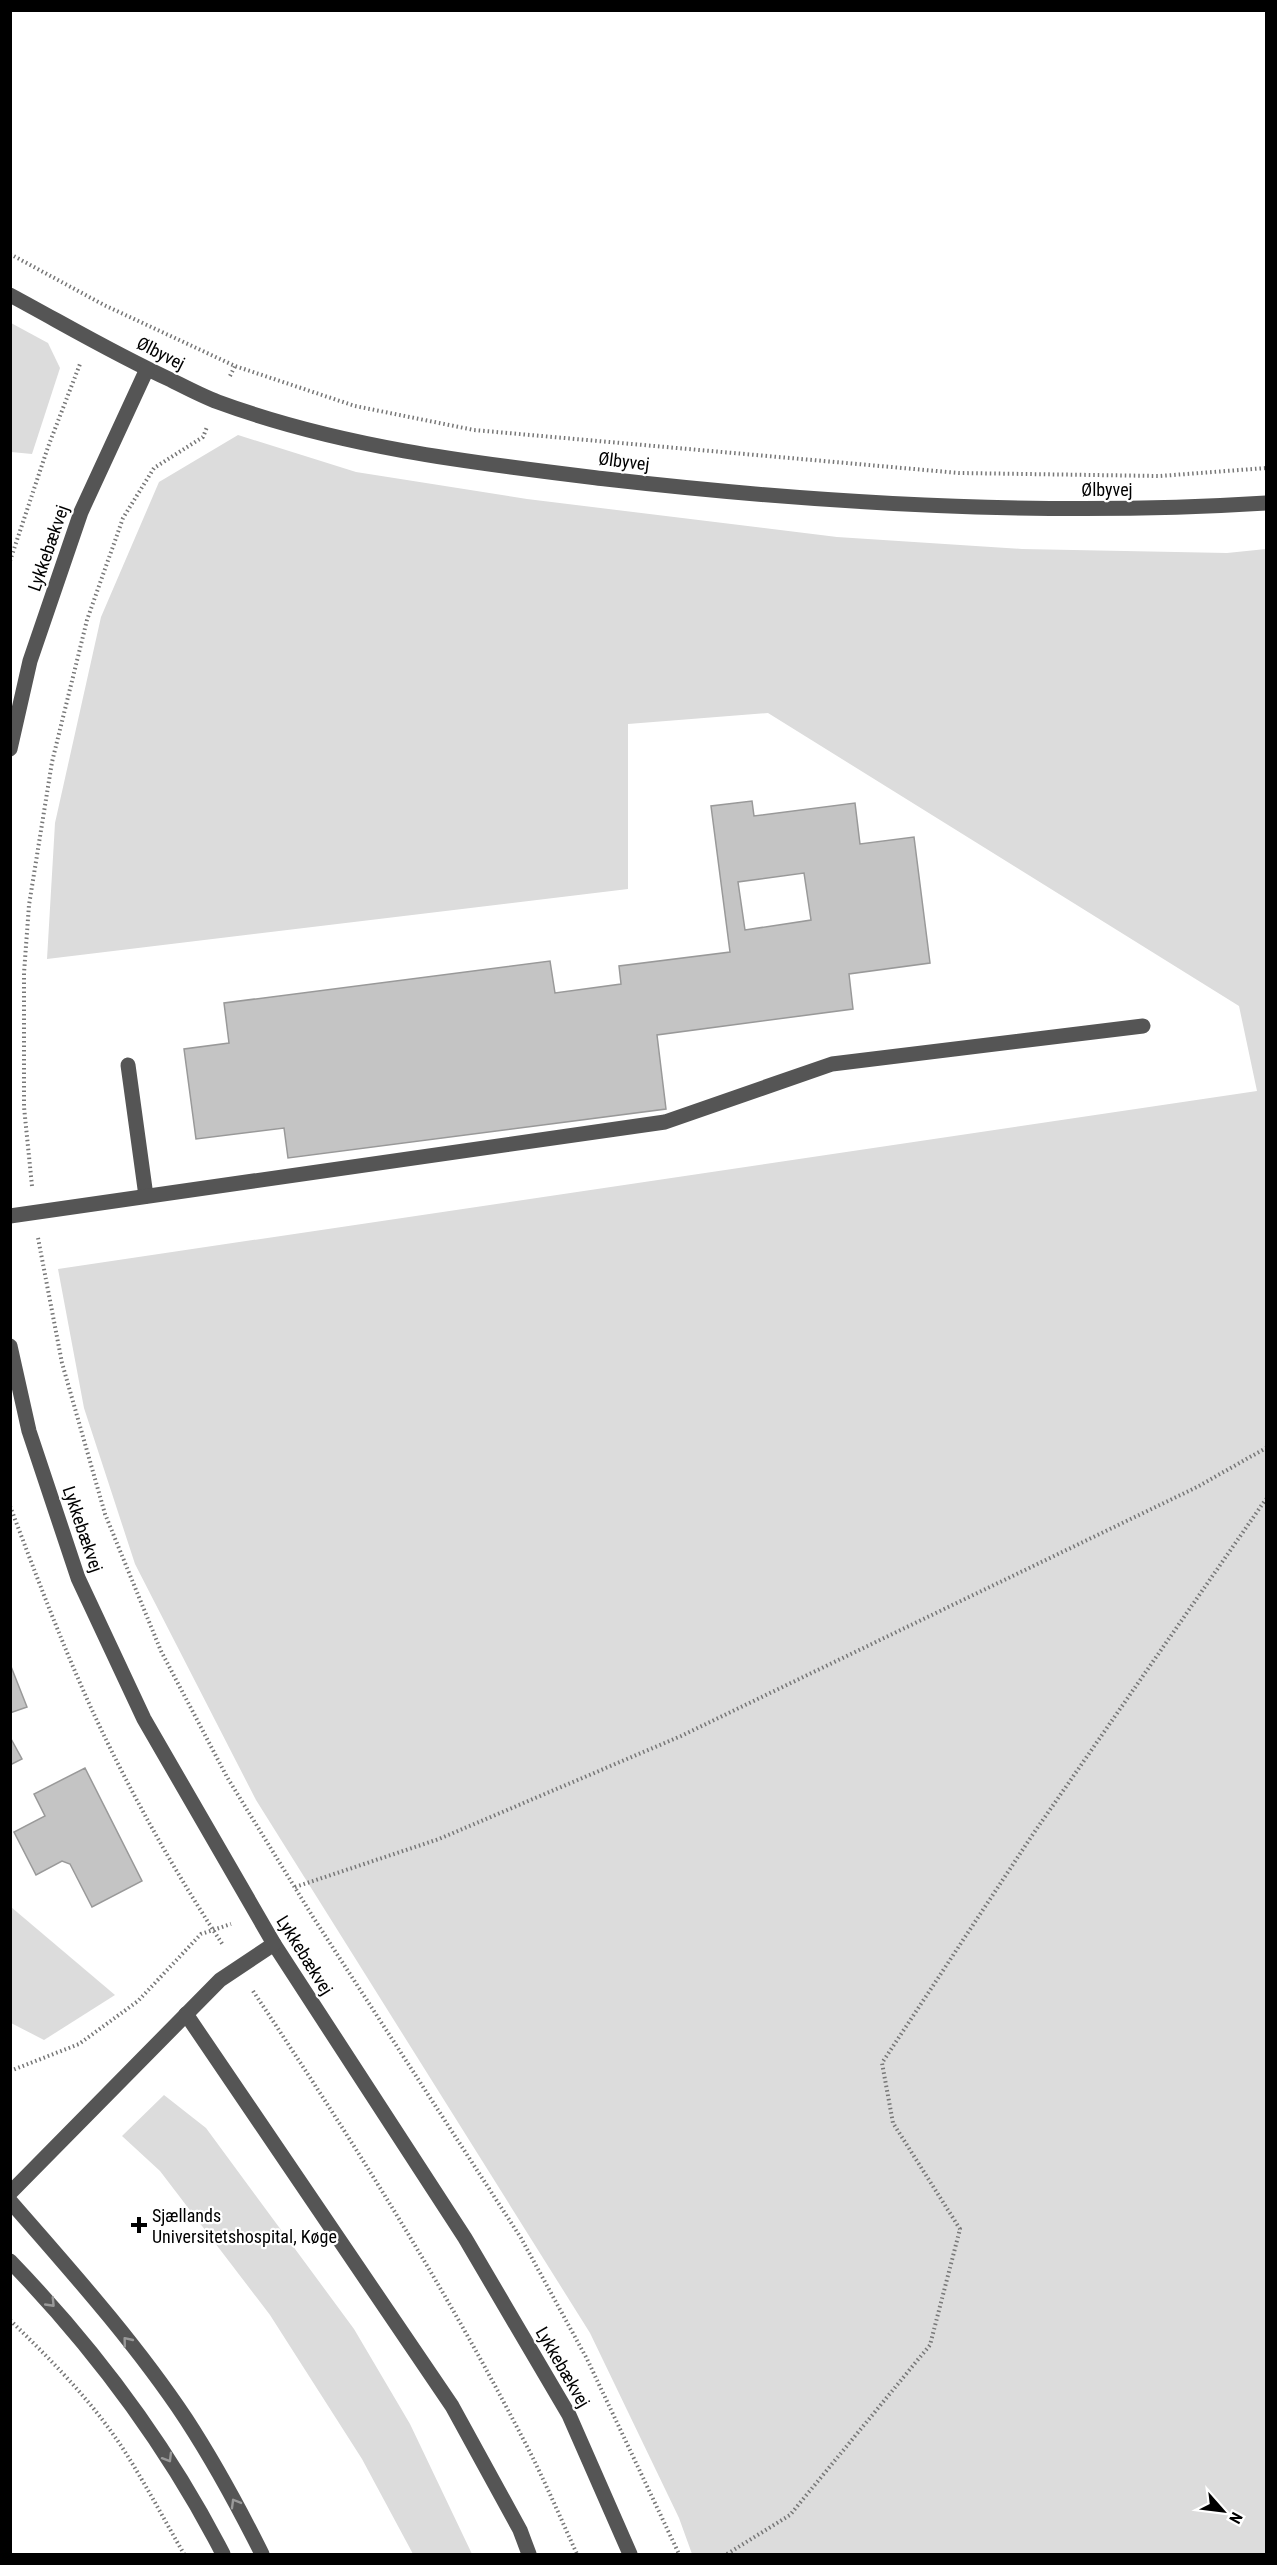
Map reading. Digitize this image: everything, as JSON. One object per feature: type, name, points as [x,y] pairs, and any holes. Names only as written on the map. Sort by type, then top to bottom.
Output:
[{"type":"street","name":"Ølbyvej","points":[[10,295],[147,369],[217,402],[338,439],[462,462],[733,494],[963,507],[1182,509],[1266,503]]},
{"type":"street","name":"Lykkebækvej","points":[[10,749],[30,661],[81,512],[147,369]]},
{"type":"street","points":[[10,1216],[665,1122],[832,1064],[1143,1026]]},
{"type":"street","points":[[128,1065],[146,1196]]},
{"type":"street","name":"Lykkebækvej","points":[[10,1346],[29,1431],[78,1578],[144,1719],[274,1944],[465,2238],[569,2415],[630,2554]]},
{"type":"street","points":[[10,2193],[220,1980],[274,1944]]},
{"type":"street","points":[[186,2014],[452,2406],[520,2530],[529,2554]]},
{"type":"street","points":[[10,2201],[88,2291],[186,2419],[238,2506],[262,2554]]},
{"type":"street","points":[[10,2260],[61,2314],[150,2429],[207,2523],[223,2554]]},
{"type":"path","points":[[10,254],[104,305],[235,366],[355,406],[474,430],[959,473],[1160,476],[1266,468]]},
{"type":"path","points":[[10,561],[48,447],[104,305]]},
{"type":"path","points":[[235,366],[203,437],[154,468],[123,518],[87,620],[52,762],[29,905],[24,973],[24,1107],[41,1263],[62,1363],[105,1514],[161,1651],[227,1777],[295,1887],[521,2238],[587,2359],[679,2554]]},
{"type":"path","points":[[295,1887],[439,1839],[681,1736],[1197,1487],[1266,1448]]},
{"type":"path","points":[[727,2554],[789,2515],[930,2344],[960,2229],[893,2123],[882,2063],[1031,1837],[1266,1499]]},
{"type":"path","points":[[10,1506],[92,1710],[148,1818],[213,1930],[320,2093],[460,2324],[522,2436],[577,2554]]},
{"type":"path","points":[[10,2071],[79,2044],[138,2001],[201,1934],[258,1916]]},
{"type":"path","points":[[10,2320],[62,2371],[94,2409],[127,2454],[184,2554]]},
{"type":"shaded area","points":[[11,323],[48,343],[60,368],[32,454],[11,452]]},
{"type":"shaded area","points":[[238,435],[356,472],[527,499],[837,537],[1022,549],[1227,553],[1266,549],[1266,2554],[692,2554],[679,2518],[590,2333],[256,1800],[135,1564],[84,1408],[58,1269],[1257,1091],[1239,1006],[768,713],[628,724],[628,889],[47,959],[55,823],[101,617],[159,482]]},
{"type":"shaded area","points":[[11,1907],[115,1995],[44,2040],[11,2023]]},
{"type":"shaded area","points":[[164,2095],[206,2128],[354,2329],[410,2424],[472,2554],[413,2554],[362,2459],[270,2315],[160,2171],[122,2136]]},
{"type":"building","points":[[752,801],[754,816],[855,803],[860,844],[914,837],[930,963],[849,974],[853,1009],[657,1035],[666,1109],[288,1158],[284,1128],[196,1139],[184,1049],[229,1043],[224,1003],[550,961],[555,993],[621,984],[619,966],[730,952],[711,806]],"holes":[[[804,873],[811,920],[745,930],[738,882]]]},
{"type":"building","points":[[10,1664],[27,1707],[10,1713]]},
{"type":"building","points":[[10,1737],[22,1759],[10,1765]]},
{"type":"building","points":[[85,1768],[142,1881],[92,1907],[70,1864],[62,1861],[36,1875],[14,1832],[45,1816],[34,1794]]},
{"type":"place","name":"Sjællands Universitetshospital, Køge","points":[[139,2225]]}]
